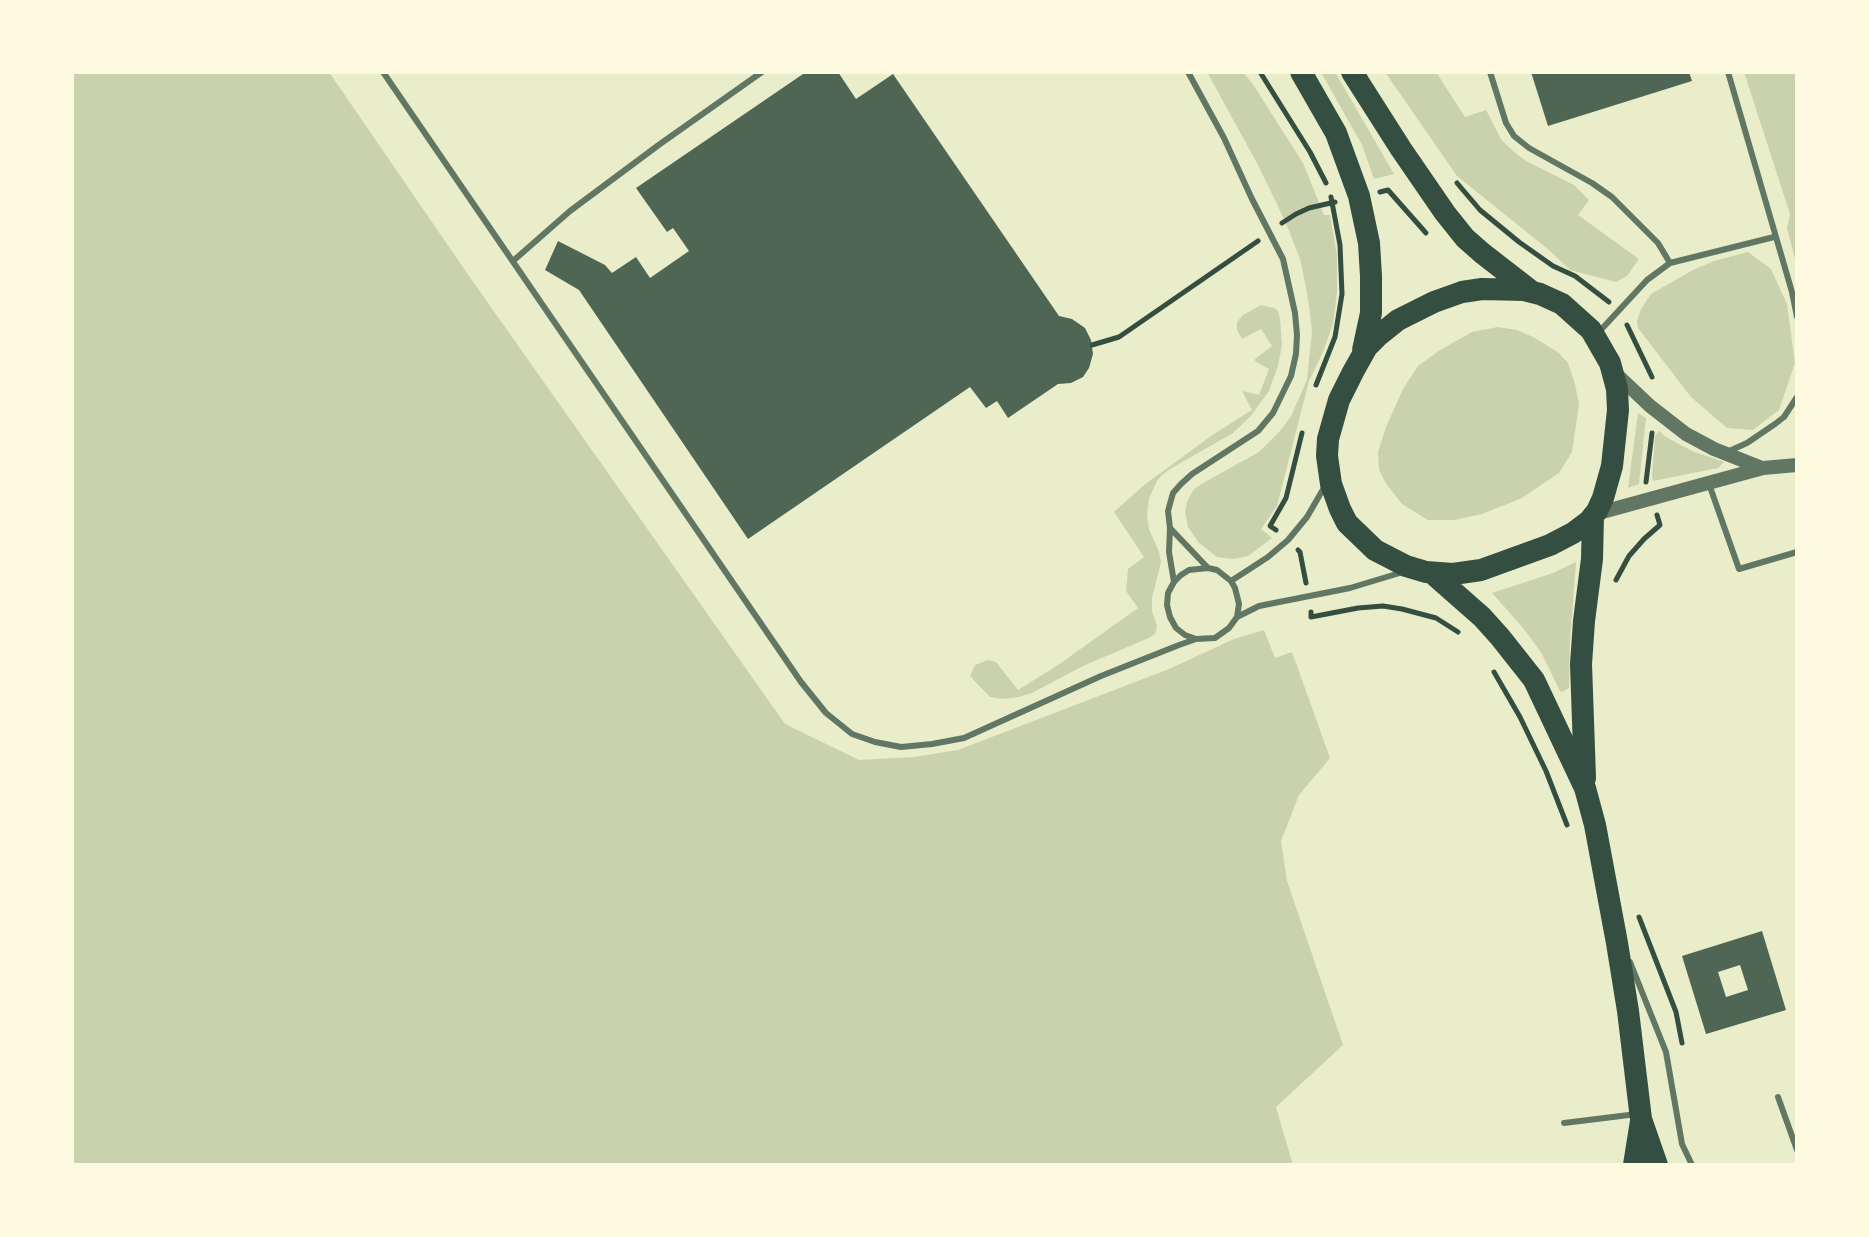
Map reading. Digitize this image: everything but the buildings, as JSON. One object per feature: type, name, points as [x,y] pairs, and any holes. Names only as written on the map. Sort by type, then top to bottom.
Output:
[{"type":"highway","points":[[1301,72],[1336,133],[1359,196],[1369,243],[1371,276],[1371,313],[1362,355]]},
{"type":"highway","points":[[1352,72],[1421,180],[1460,231],[1482,253],[1532,292]]},
{"type":"highway","points":[[1524,290],[1562,304],[1596,336],[1613,371],[1618,399],[1616,439],[1602,503],[1582,527],[1550,545],[1494,566],[1463,573],[1423,571],[1385,557],[1347,523],[1329,475],[1328,439],[1339,400],[1362,355],[1383,331],[1414,311],[1462,292],[1524,290]]},
{"type":"highway","points":[[1585,788],[1581,664],[1594,515]]},
{"type":"highway","points":[[1423,571],[1482,617],[1534,680],[1585,788],[1613,921],[1641,1117],[1657,1165]]},
{"type":"highway","points":[[1634,1165],[1641,1117]]},
{"type":"street","points":[[1613,371],[1686,434],[1763,468]]},
{"type":"street","points":[[1594,515],[1763,468],[1797,465]]},
{"type":"lane","points":[[383,72],[801,682],[826,713],[852,734],[901,747],[964,738],[1101,676],[1196,639],[1215,638],[1229,628],[1237,617],[1239,604],[1231,581],[1217,570],[1189,570],[1174,582],[1168,593],[1167,605],[1176,628],[1196,639]]},
{"type":"lane","points":[[513,261],[570,211],[762,72]]},
{"type":"lane","points":[[1174,582],[1169,552],[1168,511],[1173,493],[1192,474],[1258,431],[1278,406],[1291,376],[1296,354],[1295,313],[1283,259],[1188,72]]},
{"type":"lane","points":[[1490,72],[1506,123],[1514,136],[1612,197],[1658,243],[1670,263]]},
{"type":"lane","points":[[1728,72],[1797,317]]},
{"type":"lane","points":[[1596,336],[1647,280],[1670,263],[1774,237]]},
{"type":"lane","points":[[1724,453],[1747,443],[1775,424],[1784,417],[1797,397]]},
{"type":"lane","points":[[1231,581],[1288,540],[1307,517],[1329,475]]},
{"type":"lane","points":[[1709,484],[1739,569],[1797,552]]},
{"type":"lane","points":[[1170,528],[1208,568]]},
{"type":"lane","points":[[1237,617],[1259,606],[1423,571]]},
{"type":"lane","points":[[1613,921],[1662,1038],[1684,1153],[1692,1165]]},
{"type":"lane","points":[[1778,1097],[1797,1150]]},
{"type":"lane","points":[[1564,1123],[1641,1117]]},
{"type":"path","points":[[1260,72],[1327,184],[1340,245],[1342,294],[1335,337],[1313,396]]},
{"type":"path","points":[[1092,345],[1119,337],[1309,208],[1388,190],[1430,237]]},
{"type":"path","points":[[1460,231],[1480,210]]},
{"type":"path","points":[[1614,590],[1617,577],[1629,556],[1660,525],[1646,482],[1652,428],[1659,413]]},
{"type":"path","points":[[1305,422],[1286,498],[1270,526],[1300,552],[1311,617],[1383,606],[1436,618],[1466,640]]},
{"type":"path","points":[[1485,661],[1520,717],[1546,771],[1570,836]]},
{"type":"path","points":[[1637,910],[1676,1012],[1683,1046]]},
{"type":"green space","points":[[72,72],[329,72],[785,724],[859,760],[914,757],[958,750],[1169,669],[1234,639],[1264,630],[1275,658],[1292,652],[1330,758],[1299,795],[1281,841],[1287,881],[1343,1045],[1276,1107],[1293,1165],[72,1165]]},
{"type":"green space","points":[[1207,72],[1243,72],[1254,86],[1303,163],[1324,215],[1330,215],[1337,256],[1333,324],[1309,381],[1277,506],[1261,529],[1272,538],[1248,556],[1234,559],[1217,557],[1199,543],[1188,527],[1187,502],[1194,489],[1259,452],[1291,416],[1307,380],[1312,331],[1301,262],[1286,223]]},
{"type":"green space","points":[[1321,72],[1335,72],[1394,174],[1374,179],[1362,145]]},
{"type":"green space","points":[[1385,72],[1436,72],[1465,117],[1486,110],[1501,139],[1514,152],[1574,185],[1589,200],[1578,215],[1639,259],[1627,276],[1616,282],[1570,270],[1457,176]]},
{"type":"green space","points":[[1744,72],[1797,72],[1797,267],[1787,228],[1790,214]]},
{"type":"green space","points":[[1748,252],[1771,269],[1787,304],[1795,363],[1779,410],[1753,430],[1727,428],[1691,397],[1638,328],[1637,321],[1651,294],[1693,270]]},
{"type":"green space","points":[[1261,305],[1274,308],[1280,318],[1282,345],[1269,391],[1250,417],[1233,433],[1161,476],[1149,498],[1149,529],[1161,562],[1152,598],[1157,626],[1155,634],[1032,693],[1003,699],[990,697],[970,676],[975,665],[988,660],[996,662],[1018,690],[1138,608],[1126,591],[1128,569],[1144,557],[1114,512],[1144,485],[1252,410],[1242,391],[1259,395],[1269,369],[1255,359],[1272,346],[1261,329],[1242,339],[1237,322]]},
{"type":"green space","points":[[1498,327],[1517,330],[1535,338],[1559,353],[1568,363],[1579,404],[1572,452],[1559,473],[1522,498],[1482,514],[1454,520],[1428,520],[1402,504],[1379,470],[1378,452],[1386,427],[1403,389],[1418,366],[1472,332]]},
{"type":"green space","points":[[1638,413],[1646,418],[1639,484],[1628,488]]},
{"type":"green space","points":[[1659,431],[1692,451],[1724,462],[1718,468],[1653,481],[1655,436]]},
{"type":"green space","points":[[1576,562],[1569,688],[1562,692],[1542,654],[1492,593]]}]
